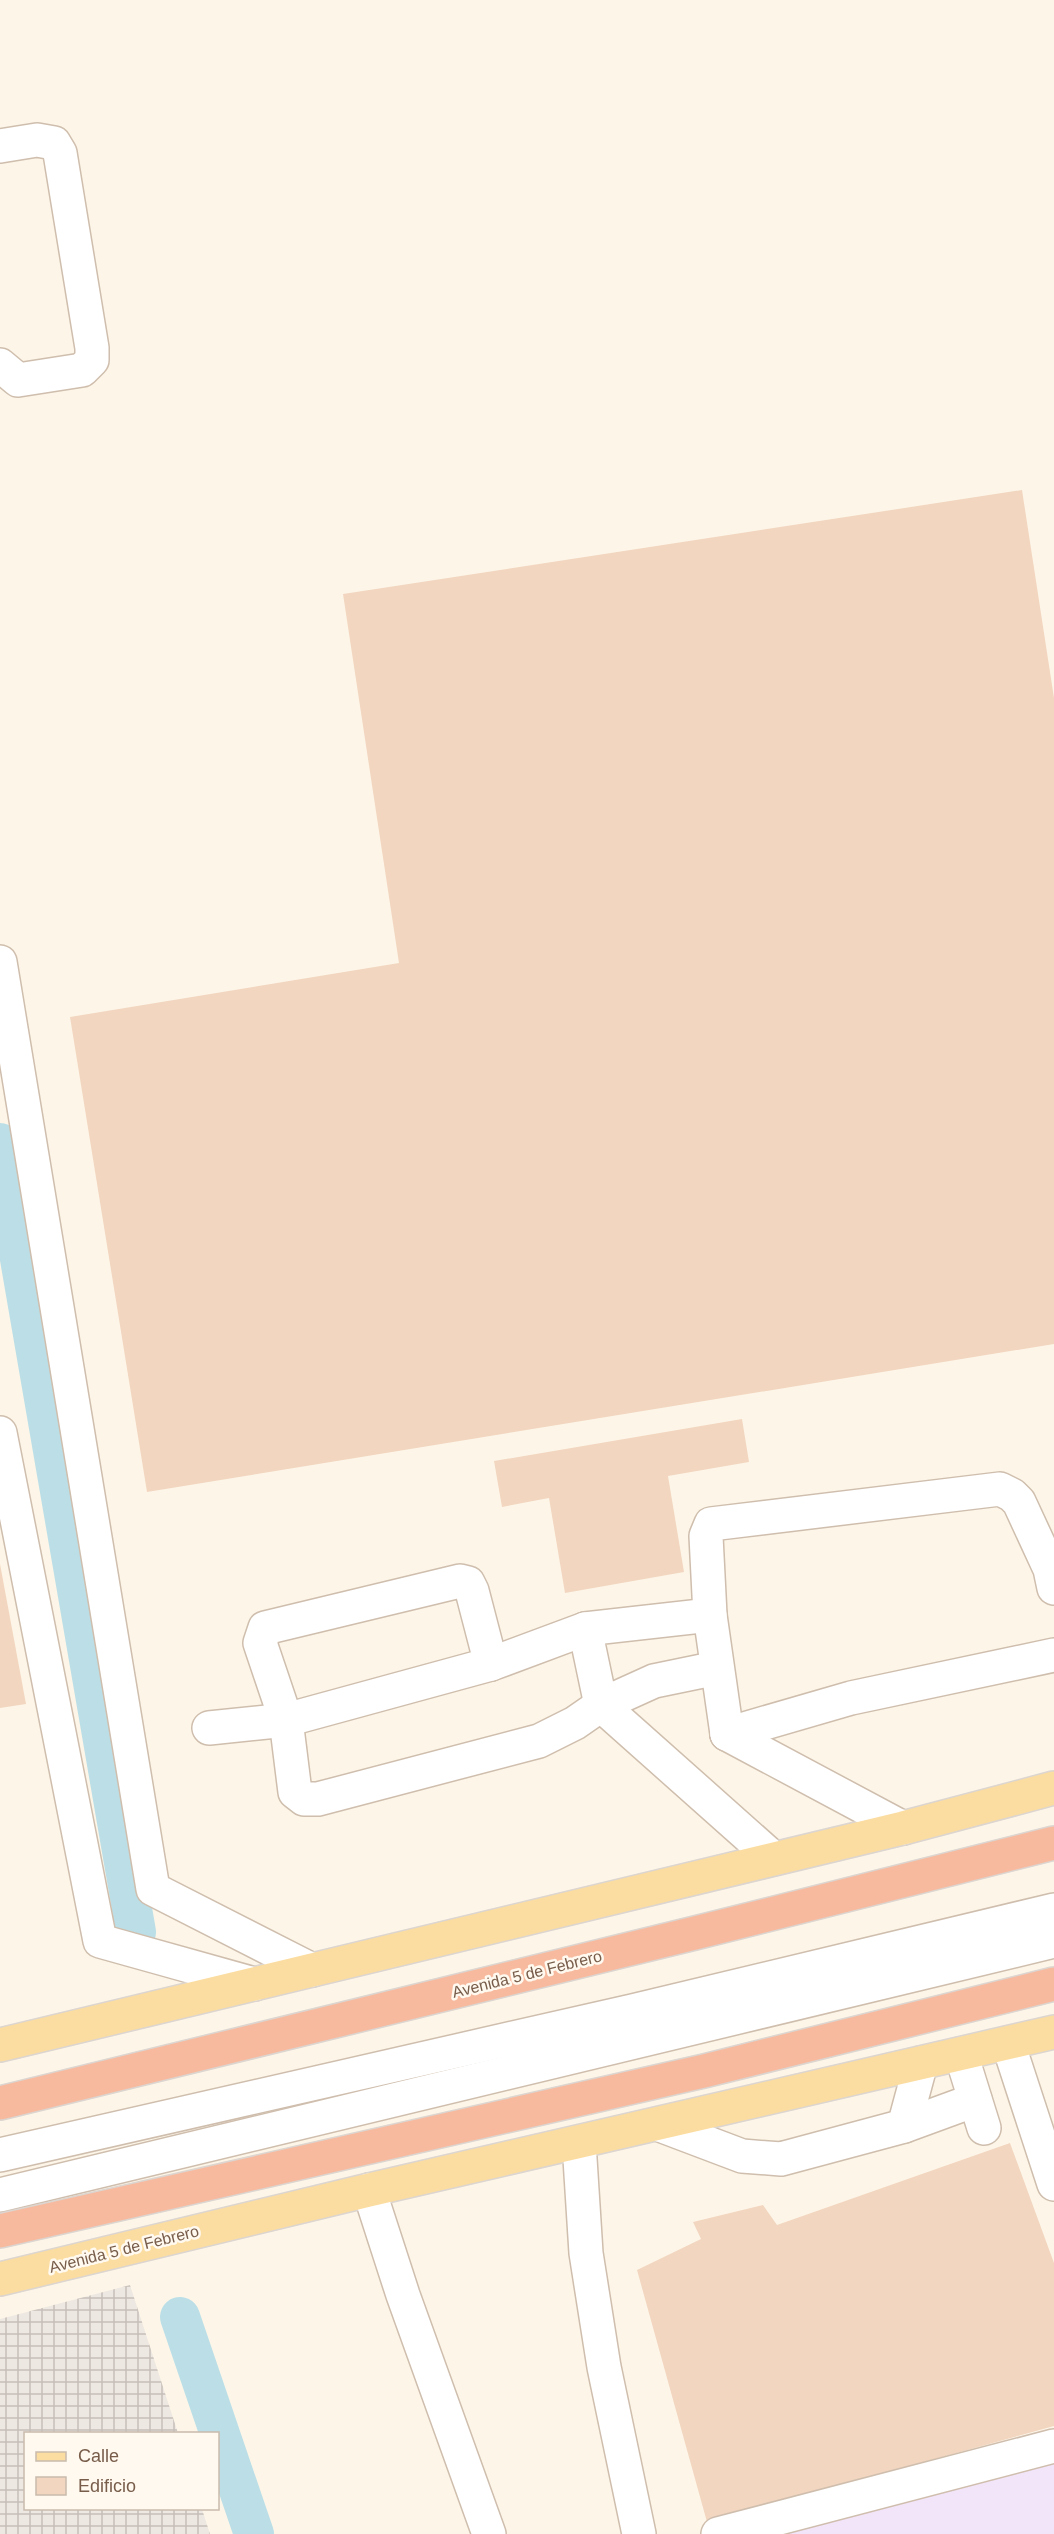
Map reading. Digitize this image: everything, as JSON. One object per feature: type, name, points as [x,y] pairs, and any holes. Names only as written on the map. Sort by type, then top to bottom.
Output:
[{"type":"highway","name":"Avenida 5 de Febrero","points":[[0,2103],[695,1933],[1054,1842]]},
{"type":"highway","points":[[0,2231],[704,2071],[1054,1984]]},
{"type":"main road","points":[[0,2044],[903,1828],[1054,1788]]},
{"type":"main road","name":"Avenida 5 de Febrero","points":[[0,2279],[369,2190],[660,2125],[1054,2032]]},
{"type":"lane","points":[[0,146],[36,140],[54,143],[60,153],[92,348],[92,360],[82,370],[18,380],[0,365]]},
{"type":"lane","points":[[0,962],[153,1889],[312,1970]]},
{"type":"lane","points":[[0,1433],[100,1941],[254,1984]]},
{"type":"lane","points":[[727,1734],[710,1615],[706,1536],[711,1524],[1000,1490],[1012,1495],[1019,1502],[1050,1569],[1054,1588]]},
{"type":"lane","points":[[490,1664],[472,1591],[468,1583],[460,1581],[265,1628],[260,1643],[286,1720],[295,1792],[304,1799],[318,1799],[539,1740],[575,1723],[600,1705],[654,1681],[717,1668]]},
{"type":"lane","points":[[209,1728],[286,1720],[490,1664],[585,1629],[710,1615]]},
{"type":"lane","points":[[585,1629],[600,1705],[773,1858]]},
{"type":"lane","points":[[727,1734],[851,1698],[1054,1655]]},
{"type":"lane","points":[[727,1734],[903,1828]]},
{"type":"lane","points":[[0,2155],[632,2012],[1054,1910]]},
{"type":"lane","points":[[0,2195],[1054,1941]]},
{"type":"lane","points":[[1008,2043],[1054,2184]]},
{"type":"lane","points":[[660,2125],[742,2156],[781,2159],[904,2127],[979,2114],[961,2054]]},
{"type":"lane","points":[[904,2127],[921,2064]]},
{"type":"lane","points":[[579,2143],[586,2253],[604,2367],[639,2534]]},
{"type":"lane","points":[[369,2190],[403,2295],[489,2534]]},
{"type":"lane","points":[[718,2534],[1054,2445]]},
{"type":"shaded area","points":[[130,2285],[178,2432],[24,2432],[24,2510],[202,2510],[210,2534],[0,2534],[0,2319]]},
{"type":"shaded area","points":[[1054,2447],[1054,2534],[757,2534]]},
{"type":"building","points":[[1022,490],[1054,698],[1054,1344],[147,1492],[70,1017],[399,963],[343,594]]},
{"type":"building","points":[[742,1419],[749,1462],[668,1476],[684,1572],[565,1593],[549,1498],[502,1507],[494,1461]]},
{"type":"building","points":[[0,1564],[26,1704],[0,1708]]},
{"type":"building","points":[[1010,2143],[1054,2263],[1054,2426],[707,2522],[637,2270],[701,2239],[693,2222],[763,2205],[777,2225]]},
{"type":"waterway","points":[[0,1143],[136,1932]]},
{"type":"waterway","points":[[180,2317],[254,2534]]}]
